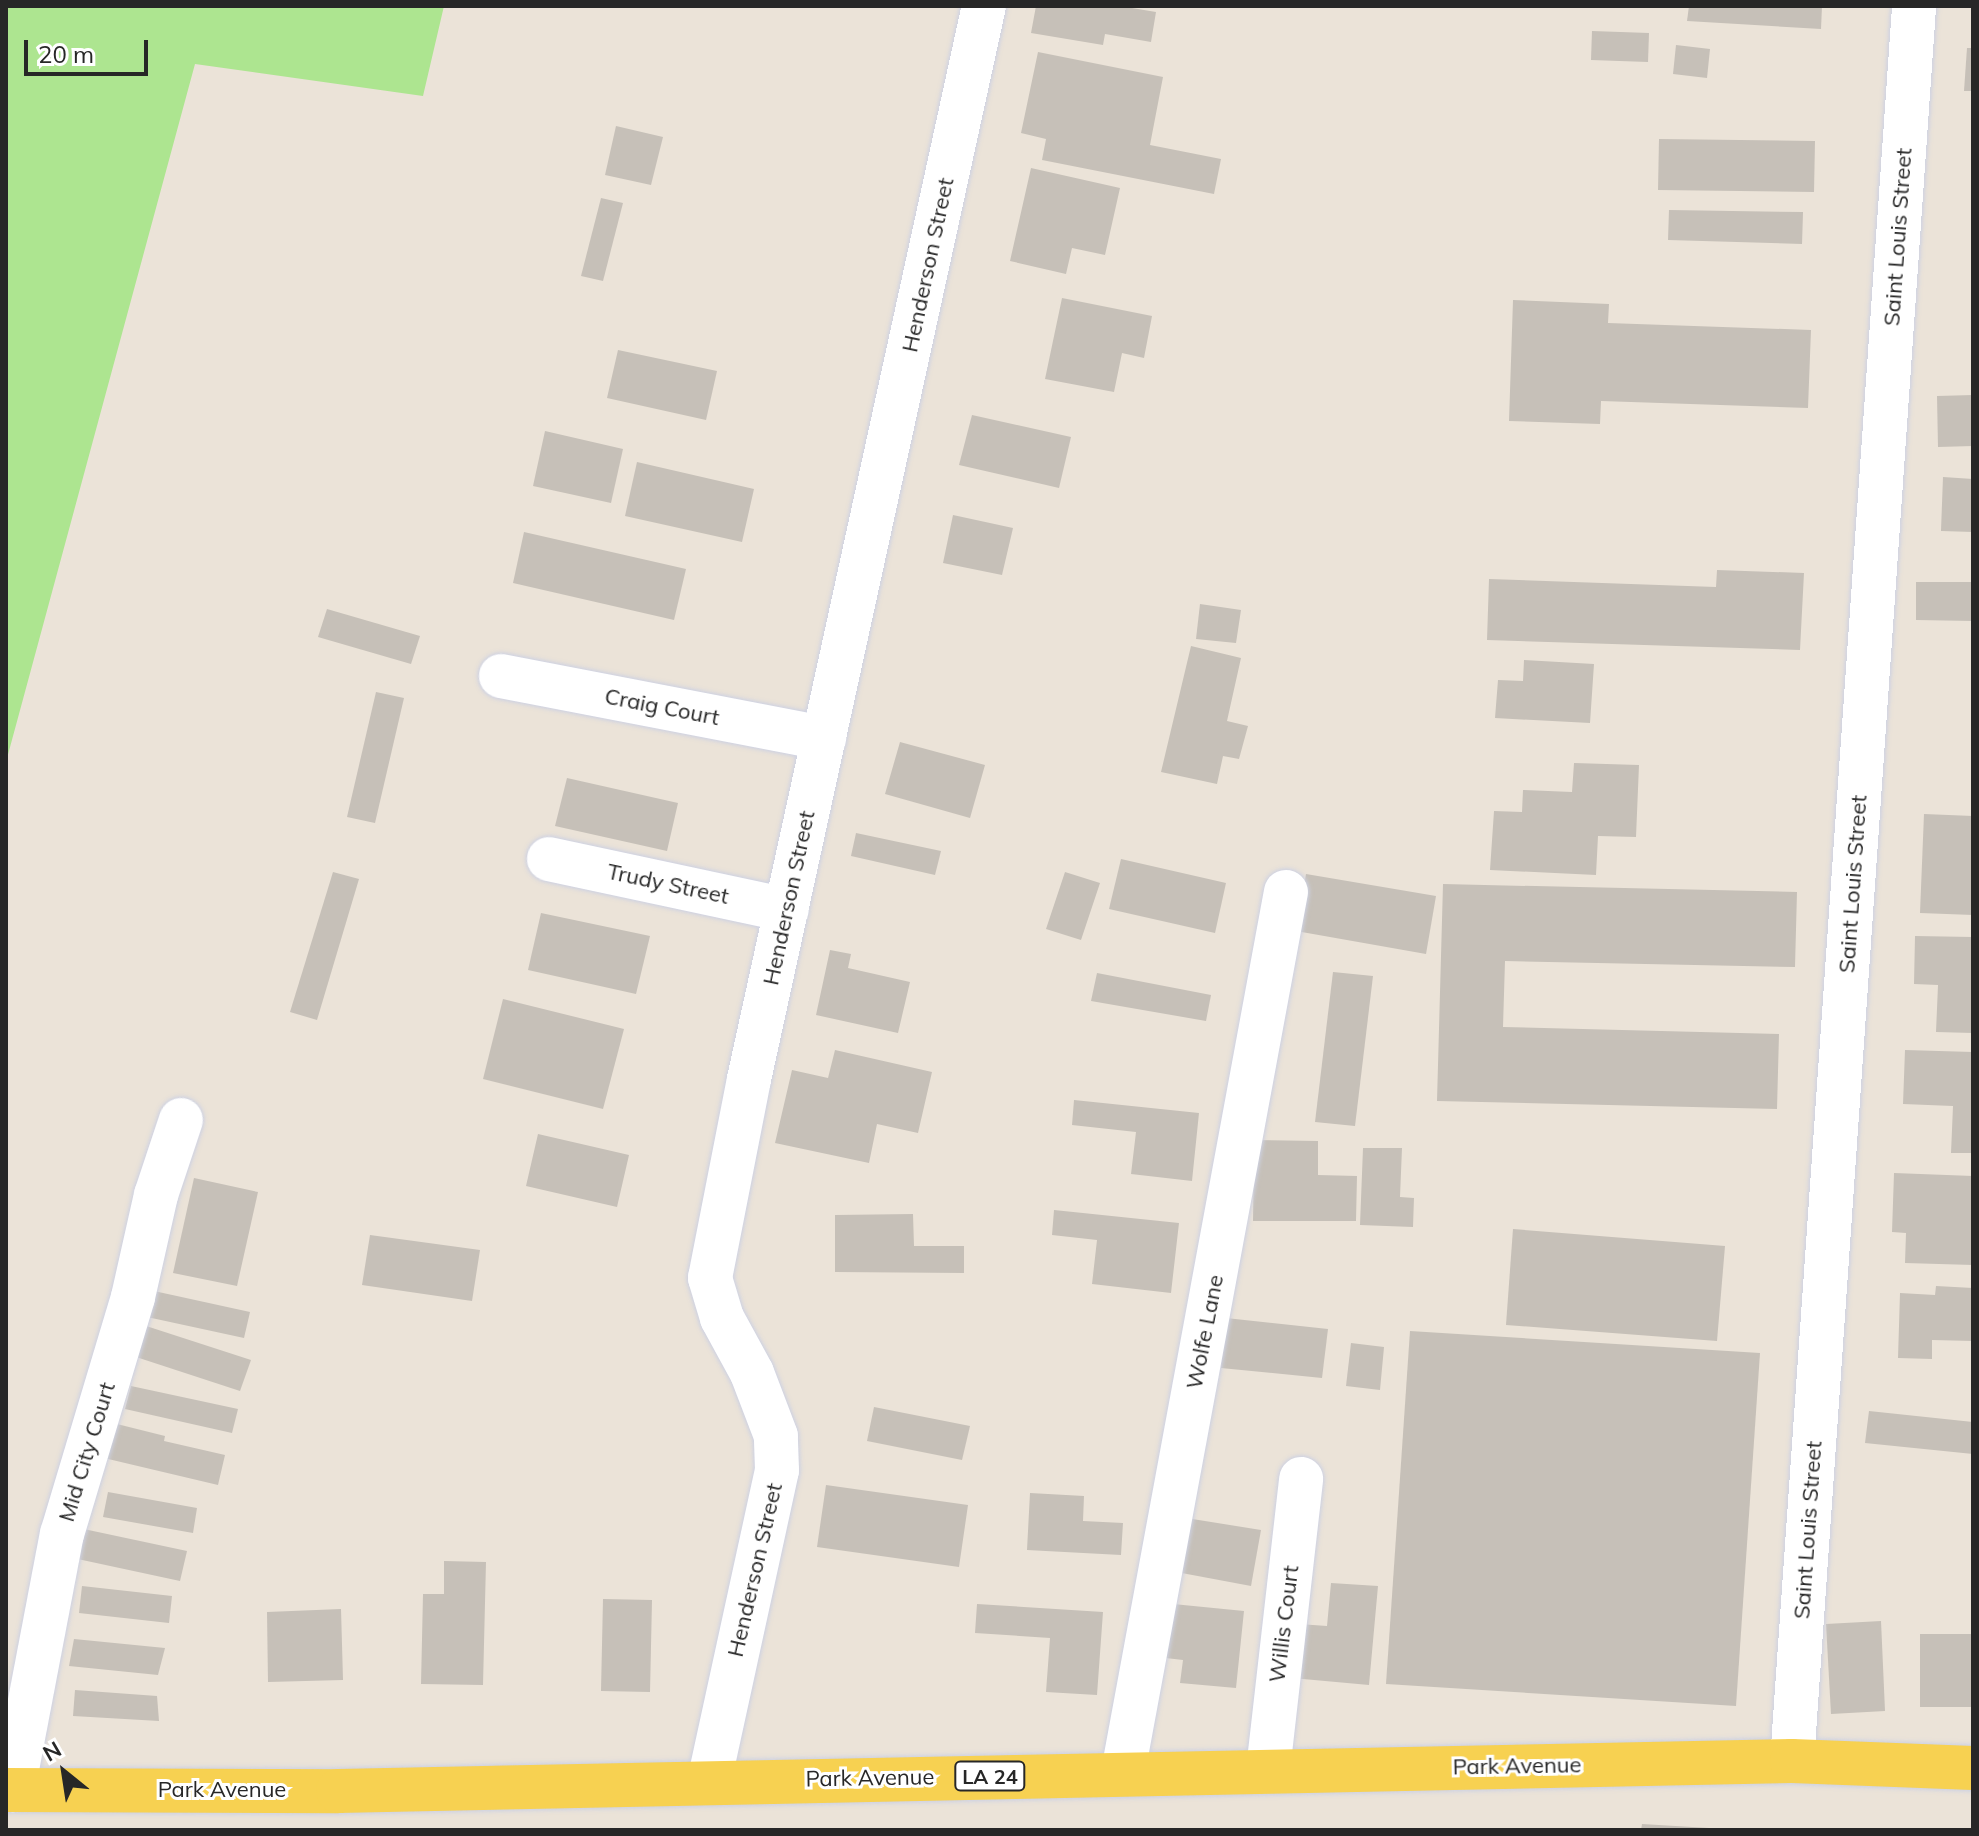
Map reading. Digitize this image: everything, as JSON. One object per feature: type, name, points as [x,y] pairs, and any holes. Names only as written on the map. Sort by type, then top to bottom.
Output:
[{"type":"main road","name":"Park Avenue","points":[[10,1790],[338,1791],[1123,1772],[1792,1761],[1973,1768]]},
{"type":"street","name":"Henderson Street","points":[[709,1782],[777,1470],[776,1436],[752,1373],[722,1318],[710,1278],[984,6]]},
{"type":"street","name":"Saint Louis Street","points":[[1792,1761],[1914,6]]},
{"type":"street","name":"Craig Court","points":[[501,676],[824,738]]},
{"type":"street","name":"Trudy Street","points":[[549,859],[787,910]]},
{"type":"street","name":"Wolfe Lane","points":[[1123,1772],[1286,892]]},
{"type":"street","name":"Mid City Court","points":[[10,1790],[62,1534],[133,1297],[156,1195],[181,1120]]},
{"type":"street","name":"Willis Court","points":[[1268,1770],[1301,1479]]},
{"type":"green space","points":[[6,6],[444,6],[423,96],[195,64],[6,762]]},
{"type":"building","points":[[1036,6],[1120,6],[1156,12],[1151,42],[1105,34],[1103,45],[1031,33]]},
{"type":"building","points":[[1689,6],[1822,6],[1821,29],[1687,21]]},
{"type":"building","points":[[1592,31],[1649,33],[1648,62],[1591,60]]},
{"type":"building","points":[[1676,45],[1710,49],[1707,78],[1673,74]]},
{"type":"building","points":[[1967,48],[1973,48],[1973,91],[1964,91]]},
{"type":"building","points":[[1038,52],[1163,77],[1150,145],[1221,159],[1214,194],[1042,160],[1046,139],[1021,133]]},
{"type":"building","points":[[616,126],[663,137],[651,185],[605,175]]},
{"type":"building","points":[[1659,139],[1815,141],[1814,192],[1658,190]]},
{"type":"building","points":[[1031,168],[1120,188],[1105,255],[1072,248],[1066,274],[1010,261]]},
{"type":"building","points":[[601,198],[623,203],[603,281],[581,276]]},
{"type":"building","points":[[1669,210],[1803,212],[1802,244],[1668,240]]},
{"type":"building","points":[[1062,298],[1152,316],[1144,358],[1122,353],[1114,392],[1045,379]]},
{"type":"building","points":[[1513,300],[1609,304],[1608,323],[1811,330],[1808,408],[1601,401],[1600,424],[1509,421]]},
{"type":"building","points":[[618,350],[717,371],[706,420],[607,398]]},
{"type":"building","points":[[1973,395],[1973,446],[1938,447],[1937,396]]},
{"type":"building","points":[[972,415],[1071,437],[1059,488],[959,465]]},
{"type":"building","points":[[545,431],[623,449],[611,503],[533,486]]},
{"type":"building","points":[[637,462],[754,489],[742,542],[625,516]]},
{"type":"building","points":[[1943,477],[1973,479],[1973,532],[1941,531]]},
{"type":"building","points":[[953,515],[1013,528],[1002,575],[943,563]]},
{"type":"building","points":[[524,532],[686,569],[674,620],[513,583]]},
{"type":"building","points":[[1717,570],[1804,573],[1800,650],[1487,640],[1489,579],[1716,587]]},
{"type":"building","points":[[1916,582],[1973,582],[1973,621],[1916,620]]},
{"type":"building","points":[[1200,604],[1241,610],[1236,643],[1196,639]]},
{"type":"building","points":[[327,609],[420,636],[411,664],[318,637]]},
{"type":"building","points":[[1191,646],[1241,658],[1227,721],[1248,726],[1239,759],[1223,756],[1217,784],[1161,772]]},
{"type":"building","points":[[1524,660],[1594,664],[1590,723],[1495,718],[1498,680],[1523,681]]},
{"type":"building","points":[[376,692],[404,698],[375,823],[347,817]]},
{"type":"building","points":[[900,742],[985,765],[970,818],[885,794]]},
{"type":"building","points":[[1574,763],[1639,765],[1636,837],[1598,836],[1596,875],[1490,870],[1494,811],[1522,812],[1523,790],[1572,792]]},
{"type":"building","points":[[567,778],[678,803],[667,851],[555,826]]},
{"type":"building","points":[[1924,814],[1973,816],[1973,915],[1920,913]]},
{"type":"building","points":[[856,833],[941,851],[935,875],[851,856]]},
{"type":"building","points":[[1121,859],[1226,883],[1215,933],[1109,909]]},
{"type":"building","points":[[333,872],[359,879],[317,1020],[290,1012]]},
{"type":"building","points":[[1065,872],[1100,883],[1081,940],[1046,929]]},
{"type":"building","points":[[1306,874],[1436,896],[1426,954],[1296,931]]},
{"type":"building","points":[[1443,884],[1797,892],[1795,967],[1505,961],[1503,1027],[1779,1034],[1777,1109],[1437,1101]]},
{"type":"building","points":[[541,913],[650,936],[636,994],[528,970]]},
{"type":"building","points":[[1915,936],[1973,937],[1973,1033],[1936,1032],[1938,985],[1914,984]]},
{"type":"building","points":[[830,950],[851,954],[848,968],[910,982],[898,1033],[816,1015]]},
{"type":"building","points":[[1333,972],[1373,976],[1355,1126],[1315,1122]]},
{"type":"building","points":[[1097,973],[1211,995],[1206,1021],[1091,1001]]},
{"type":"building","points":[[503,999],[624,1029],[603,1109],[483,1079]]},
{"type":"building","points":[[835,1050],[932,1072],[918,1133],[877,1124],[869,1163],[775,1143],[792,1070],[828,1078]]},
{"type":"building","points":[[1905,1050],[1973,1052],[1973,1153],[1951,1153],[1953,1106],[1903,1104]]},
{"type":"building","points":[[1074,1100],[1199,1113],[1192,1181],[1131,1174],[1136,1132],[1072,1125]]},
{"type":"building","points":[[538,1134],[629,1155],[617,1207],[526,1186]]},
{"type":"building","points":[[1254,1140],[1318,1141],[1318,1175],[1357,1176],[1356,1221],[1253,1221]]},
{"type":"building","points":[[1363,1148],[1402,1148],[1400,1197],[1414,1198],[1413,1227],[1360,1225]]},
{"type":"building","points":[[1894,1173],[1973,1176],[1973,1265],[1905,1263],[1906,1233],[1892,1232]]},
{"type":"building","points":[[194,1178],[258,1192],[237,1286],[173,1273]]},
{"type":"building","points":[[1054,1210],[1179,1223],[1171,1293],[1092,1284],[1097,1240],[1052,1235]]},
{"type":"building","points":[[913,1214],[914,1246],[964,1246],[964,1273],[835,1272],[835,1215]]},
{"type":"building","points":[[1513,1229],[1725,1246],[1717,1341],[1506,1325]]},
{"type":"building","points":[[370,1235],[480,1250],[472,1301],[362,1285]]},
{"type":"building","points":[[1936,1286],[1973,1288],[1973,1341],[1932,1340],[1932,1359],[1898,1358],[1900,1293],[1935,1295]]},
{"type":"building","points":[[154,1291],[250,1312],[244,1338],[147,1317]]},
{"type":"building","points":[[1226,1318],[1328,1329],[1322,1378],[1221,1368]]},
{"type":"building","points":[[140,1324],[251,1360],[240,1391],[130,1355]]},
{"type":"building","points":[[1410,1331],[1760,1353],[1736,1706],[1386,1684]]},
{"type":"building","points":[[1351,1343],[1384,1347],[1380,1390],[1346,1386]]},
{"type":"building","points":[[131,1386],[238,1409],[232,1433],[125,1409]]},
{"type":"building","points":[[874,1407],[970,1426],[962,1460],[867,1441]]},
{"type":"building","points":[[1869,1411],[1973,1422],[1973,1454],[1865,1443]]},
{"type":"building","points":[[113,1423],[165,1436],[164,1441],[225,1455],[218,1485],[104,1458]]},
{"type":"building","points":[[826,1485],[968,1505],[959,1567],[817,1547]]},
{"type":"building","points":[[108,1492],[197,1508],[193,1533],[103,1517]]},
{"type":"building","points":[[1030,1493],[1084,1496],[1083,1521],[1123,1523],[1121,1555],[1027,1550]]},
{"type":"building","points":[[1180,1517],[1261,1530],[1251,1586],[1171,1571]]},
{"type":"building","points":[[79,1528],[187,1551],[180,1581],[73,1558]]},
{"type":"building","points":[[444,1561],[486,1562],[483,1685],[421,1684],[423,1594],[444,1594]]},
{"type":"building","points":[[1331,1583],[1378,1586],[1369,1685],[1281,1677],[1285,1623],[1327,1626]]},
{"type":"building","points":[[82,1586],[172,1596],[169,1623],[79,1613]]},
{"type":"building","points":[[603,1599],[652,1600],[650,1692],[601,1691]]},
{"type":"building","points":[[1163,1603],[1244,1611],[1236,1688],[1180,1683],[1183,1660],[1157,1657]]},
{"type":"building","points":[[977,1604],[1103,1612],[1097,1695],[1046,1692],[1050,1638],[975,1633]]},
{"type":"building","points":[[341,1609],[343,1680],[268,1682],[267,1612]]},
{"type":"building","points":[[1881,1621],[1885,1711],[1831,1714],[1826,1624]]},
{"type":"building","points":[[1920,1634],[1973,1634],[1973,1707],[1920,1707]]},
{"type":"building","points":[[74,1639],[165,1648],[158,1675],[69,1666]]},
{"type":"building","points":[[75,1690],[157,1696],[159,1721],[73,1716]]},
{"type":"building","points":[[1642,1824],[1709,1828],[1709,1830],[1641,1830]]}]
